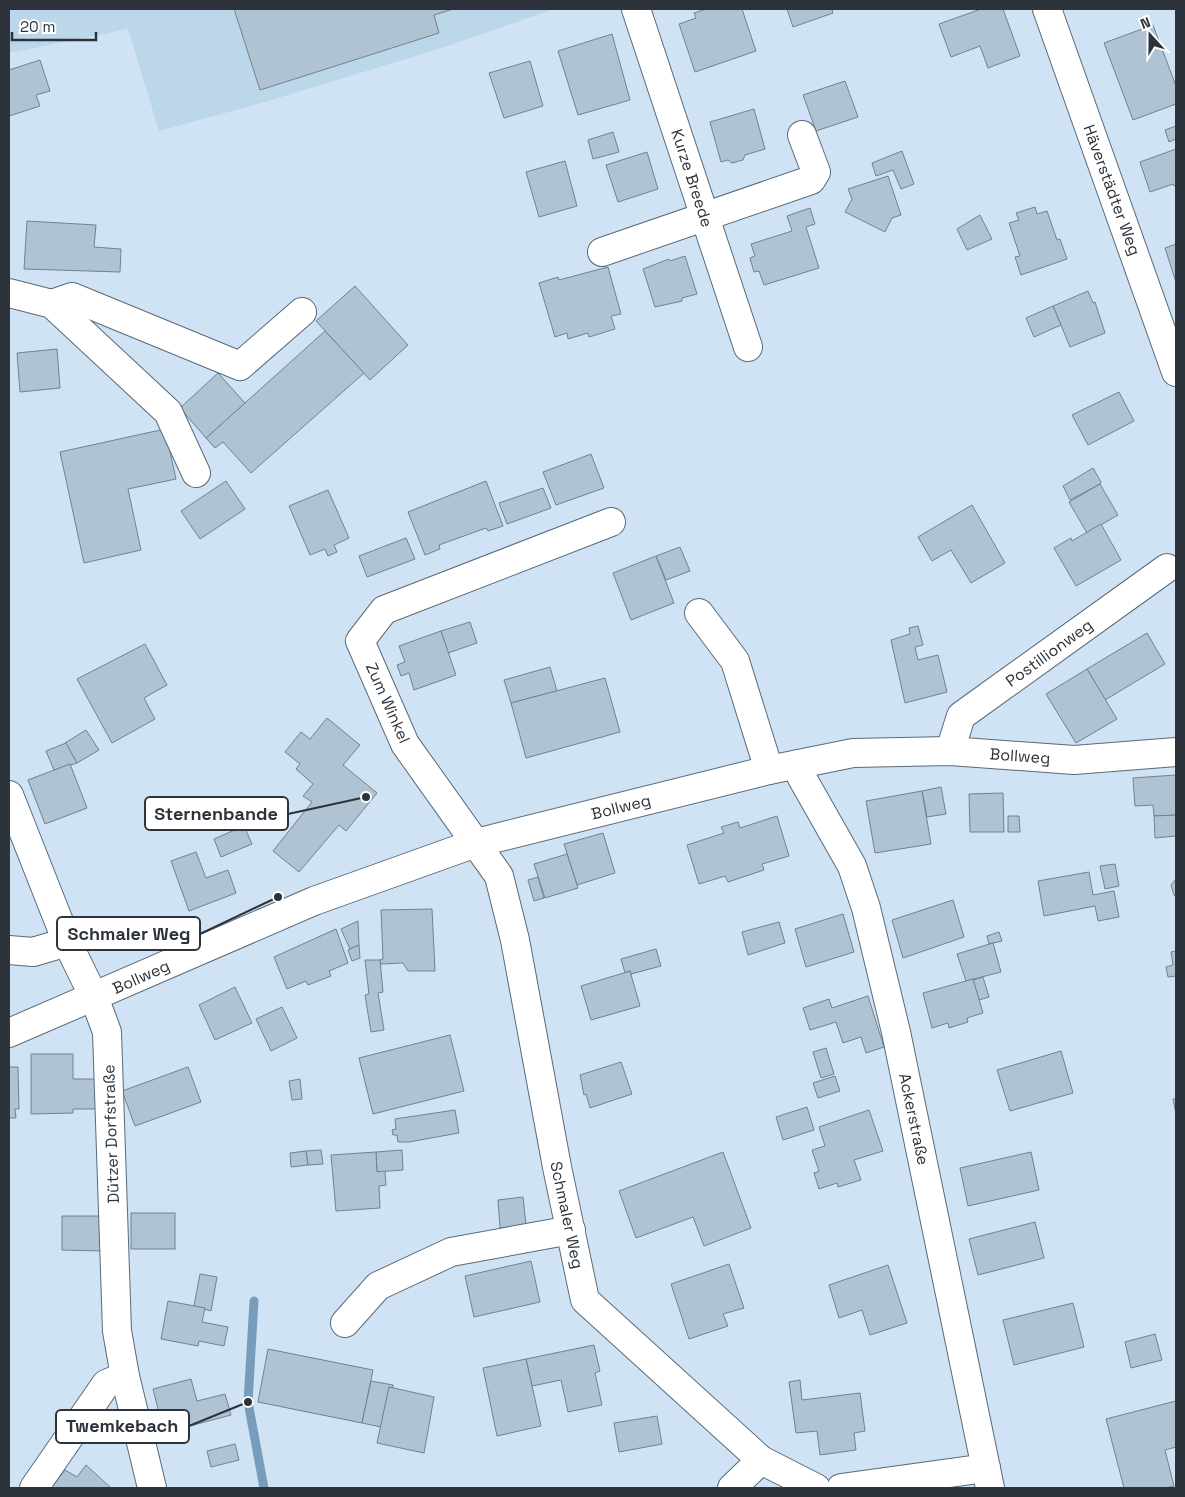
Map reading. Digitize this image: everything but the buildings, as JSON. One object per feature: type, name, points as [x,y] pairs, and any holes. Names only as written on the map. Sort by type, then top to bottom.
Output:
[{"type":"street","name":"Kurze Breede","points":[[636,9],[748,347]]},
{"type":"street","name":"Häverstädter Weg","points":[[1047,9],[1176,372]]},
{"type":"street","points":[[602,252],[811,180],[816,172],[802,135]]},
{"type":"street","points":[[9,293],[52,304],[168,412],[196,473]]},
{"type":"street","points":[[52,304],[72,297],[240,366],[302,312]]},
{"type":"street","name":"Zum Winkel","points":[[476,843],[405,744],[360,641],[384,610],[611,522]]},
{"type":"street","name":"Postillionweg","points":[[950,751],[961,716],[1167,568]]},
{"type":"street","points":[[699,614],[735,660],[769,770]]},
{"type":"street","name":"Bollweg","points":[[9,1033],[314,901],[476,843],[769,770],[853,753],[950,751],[1074,760],[1176,752]]},
{"type":"street","name":"Ackerstraße","points":[[798,764],[801,776],[852,866],[866,908],[896,1032],[988,1478]]},
{"type":"street","name":"Dützer Dorfstraße","points":[[9,795],[67,942],[94,997],[106,1032],[117,1331],[125,1376],[152,1488]]},
{"type":"street","name":"Schmaler Weg","points":[[476,843],[499,876],[515,940],[585,1300],[761,1460],[816,1488]]},
{"type":"street","points":[[9,950],[33,952],[67,942]]},
{"type":"street","points":[[345,1323],[378,1286],[451,1252],[570,1230]]},
{"type":"street","points":[[34,1488],[106,1384],[125,1376]]},
{"type":"street","points":[[732,1488],[761,1460]]},
{"type":"street","points":[[841,1488],[988,1478]]},
{"type":"shaded area","points":[[9,9],[554,9],[442,48],[265,102],[159,131],[128,29],[9,53]]},
{"type":"waterway","points":[[254,1301],[248,1402],[264,1488]]},
{"type":"place","name":"Sternenbande","points":[[366,797]]},
{"type":"place","name":"Schmaler Weg","points":[[278,897]]},
{"type":"place","name":"Twemkebach","points":[[248,1402]]}]
